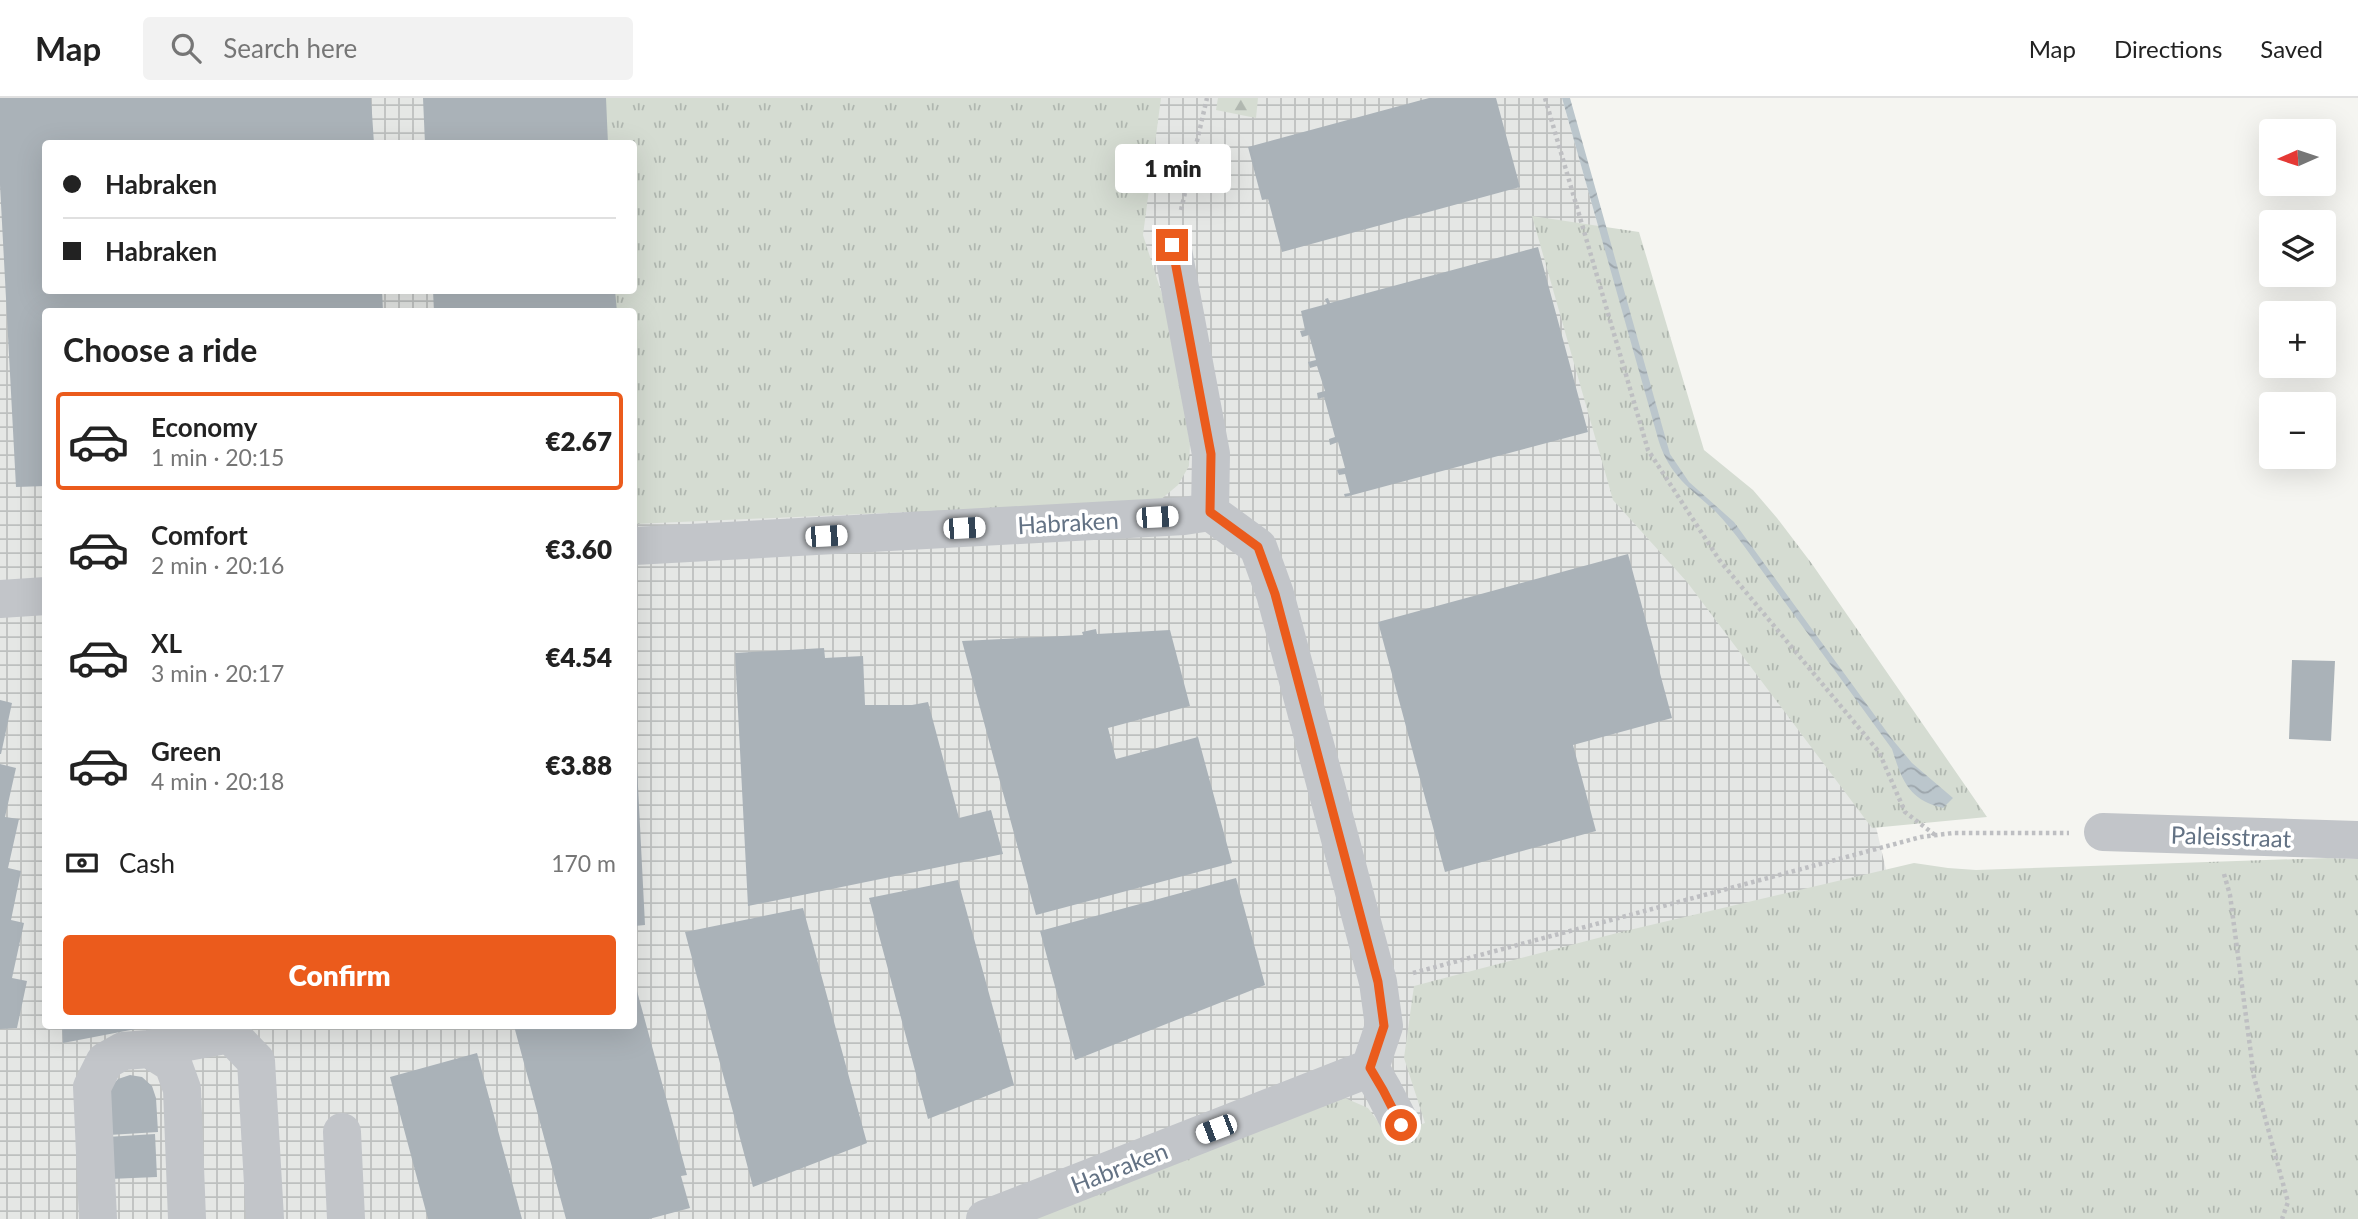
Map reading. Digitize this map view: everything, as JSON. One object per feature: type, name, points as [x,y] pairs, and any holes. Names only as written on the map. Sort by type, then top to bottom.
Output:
[{"type":"street","points":[[1172,245],[1211,454],[1210,512],[1258,547],[1275,594],[1378,982],[1384,1026],[1370,1068],[1401,1125]]},
{"type":"street","name":"Habraken","points":[[637,546],[1184,516],[1210,512]]},
{"type":"street","points":[[0,599],[42,596]]},
{"type":"street","name":"Paleisstraat","points":[[2103,832],[2358,841]]},
{"type":"street","points":[[99,1219],[92,1087],[105,1061],[123,1051],[149,1049],[230,1034],[257,1060],[265,1219]]},
{"type":"street","points":[[149,1049],[173,1064],[182,1089],[187,1219]]},
{"type":"street","name":"Habraken","points":[[985,1219],[1370,1068]]},
{"type":"street","points":[[342,1132],[346,1219]]},
{"type":"path","points":[[1172,245],[1207,98]]},
{"type":"path","points":[[1545,98],[1648,450],[1720,561],[1879,752],[1905,812],[1935,835]]},
{"type":"path","points":[[1378,982],[1907,840],[1935,835],[2103,832]]},
{"type":"path","points":[[2213,836],[2230,895],[2254,1077],[2288,1202],[2282,1219]]},
{"type":"shaded area","points":[[0,98],[1562,98],[1663,454],[1856,741],[1945,1123],[1641,1219],[0,1219]]},
{"type":"green space","points":[[593,98],[1161,98],[1143,235],[1168,313],[1190,444],[1189,466],[1178,485],[1159,501],[637,524],[637,308],[612,308],[610,294],[637,294],[637,140],[597,140]]},
{"type":"green space","points":[[1218,98],[1258,98],[1256,118],[1216,110]]},
{"type":"green space","points":[[1532,216],[1639,232],[1704,450],[1753,490],[1777,518],[1812,564],[1987,817],[1872,828],[1687,582],[1613,500]]},
{"type":"green space","points":[[2358,859],[2358,1219],[1028,1219],[1345,1098],[1368,1108],[1388,1135],[1425,1123],[1404,1058],[1414,986],[1621,932],[1914,863],[1976,870]]},
{"type":"water","points":[[1562,98],[1570,98],[1670,454],[1689,482],[1734,522],[1892,739],[1912,763],[1953,798],[1943,808],[1922,800],[1909,788],[1899,771],[1892,749],[1744,546],[1719,515],[1682,481],[1669,464],[1659,442]]},
{"type":"building","points":[[0,98],[371,98],[374,140],[42,140],[42,294],[382,294],[383,308],[42,308],[42,486],[16,487],[0,185]]},
{"type":"building","points":[[423,98],[606,98],[608,140],[425,140]]},
{"type":"building","points":[[1429,98],[1496,98],[1520,187],[1282,252],[1268,199],[1262,200],[1248,147]]},
{"type":"building","points":[[1538,247],[1588,432],[1345,497],[1344,494],[1350,493],[1345,474],[1339,475],[1337,470],[1345,468],[1338,442],[1330,445],[1329,439],[1335,437],[1324,397],[1318,399],[1317,393],[1325,391],[1317,366],[1310,368],[1308,362],[1316,360],[1309,335],[1302,337],[1300,331],[1305,330],[1301,311],[1327,304],[1325,299],[1328,298],[1330,303]]},
{"type":"building","points":[[433,294],[615,294],[617,308],[434,308]]},
{"type":"building","points":[[1628,554],[1672,718],[1573,745],[1596,831],[1445,872],[1378,622]]},
{"type":"building","points":[[1096,629],[1097,634],[1170,630],[1190,706],[1108,728],[1116,759],[1198,737],[1232,863],[1036,915],[962,641],[1083,635],[1082,632]]},
{"type":"building","points":[[824,648],[825,658],[863,656],[865,705],[912,705],[928,702],[959,818],[991,810],[1003,854],[748,906],[735,653]]},
{"type":"building","points":[[2292,660],[2335,661],[2331,741],[2289,739]]},
{"type":"building","points":[[0,700],[12,703],[1,754],[0,754]]},
{"type":"building","points":[[0,764],[16,768],[5,817],[19,819],[8,868],[21,871],[11,920],[24,923],[12,978],[27,981],[17,1028],[0,1029]]},
{"type":"building","points":[[637,767],[645,925],[637,926]]},
{"type":"building","points":[[1236,878],[1265,985],[1075,1060],[1040,931]]},
{"type":"building","points":[[958,880],[1014,1085],[928,1119],[869,898]]},
{"type":"building","points":[[803,908],[867,1143],[753,1187],[685,932]]},
{"type":"building","points":[[637,991],[687,1175],[681,1176],[690,1208],[649,1219],[566,1219],[515,1029],[637,1029]]},
{"type":"building","points":[[62,1029],[136,1029],[63,1043]]},
{"type":"building","points":[[477,1053],[522,1219],[428,1219],[390,1077]]},
{"type":"building","points":[[130,1075],[142,1077],[152,1086],[156,1098],[158,1132],[109,1135],[110,1088],[118,1079]]},
{"type":"building","points":[[155,1134],[157,1177],[109,1179],[107,1137]]},
{"type":"route","points":[[1172,245],[1211,454],[1210,512],[1258,547],[1275,594],[1378,982],[1384,1026],[1370,1068],[1401,1125]]}]
